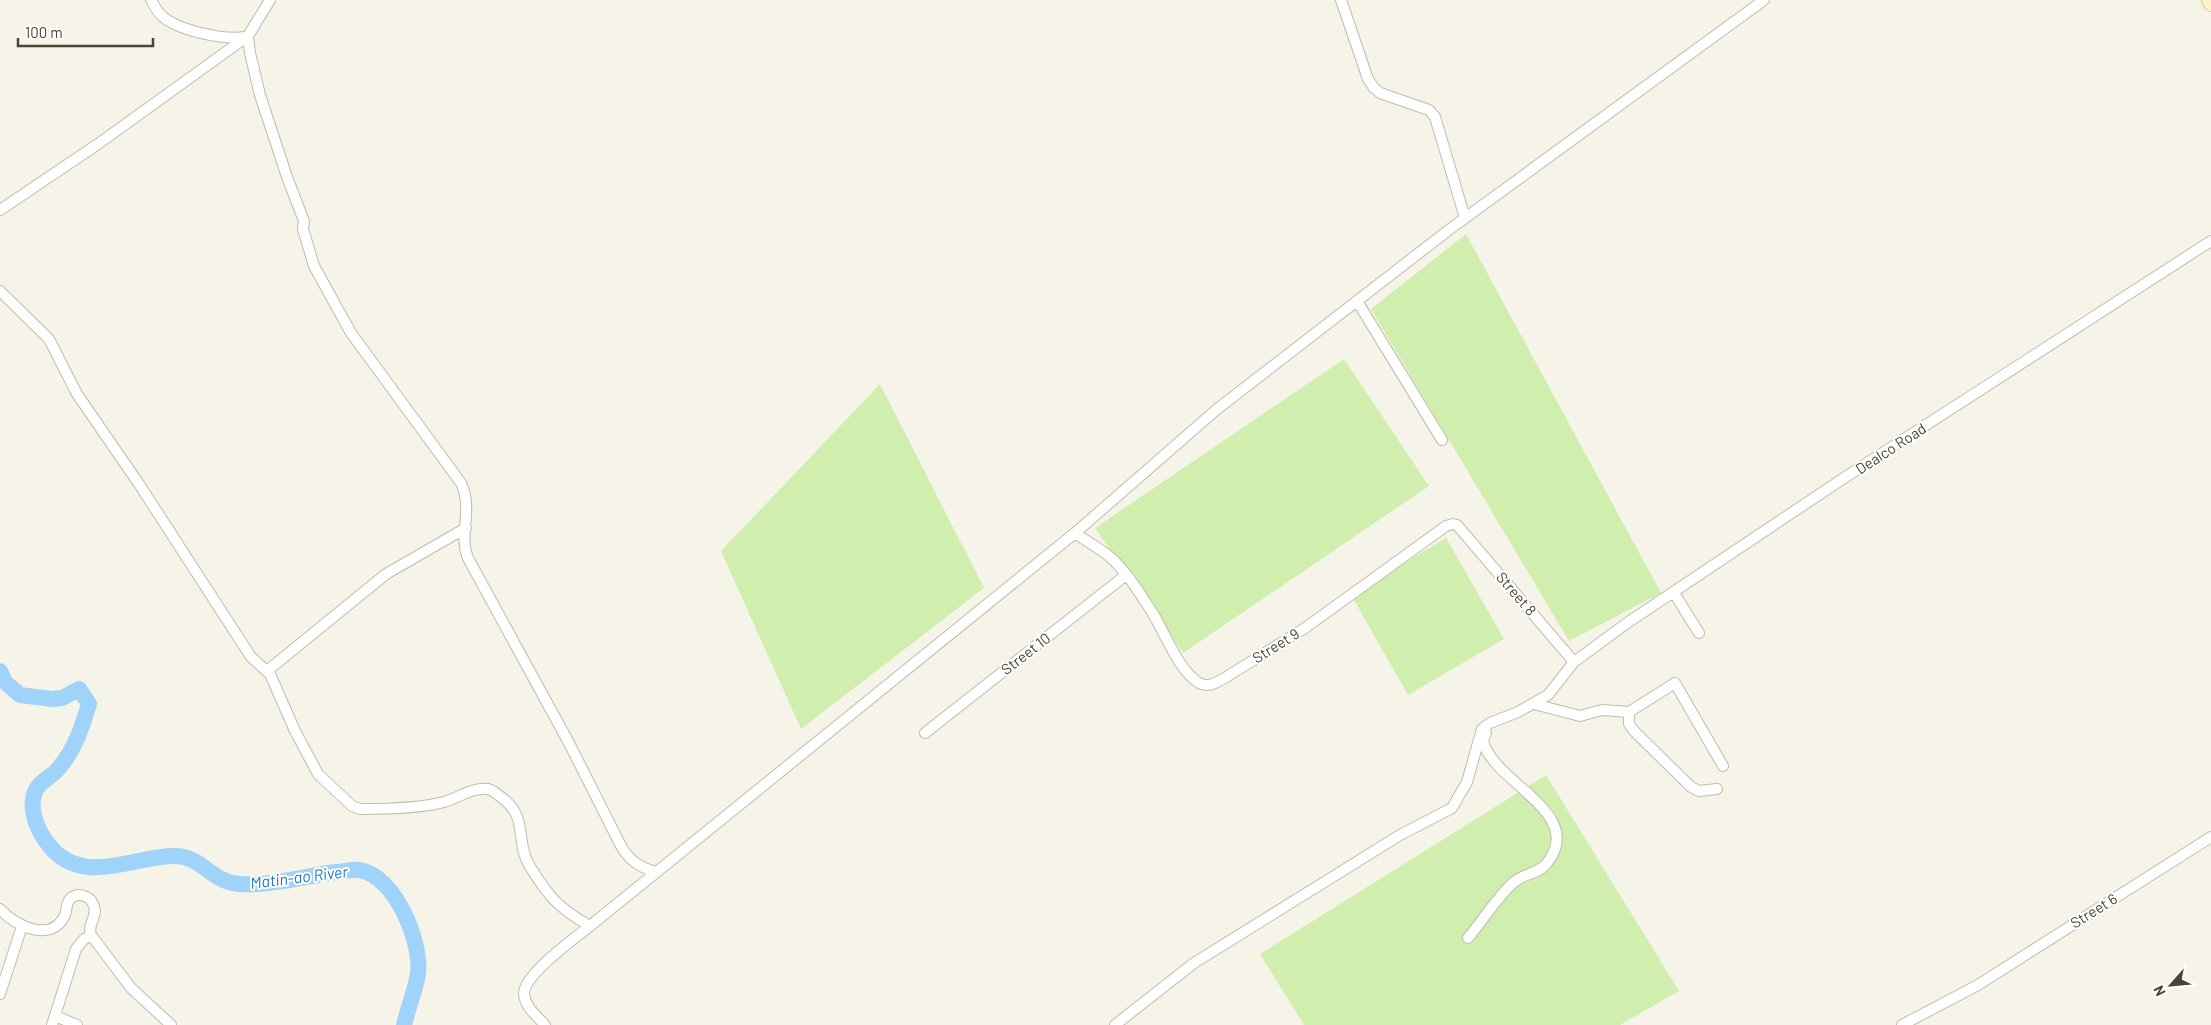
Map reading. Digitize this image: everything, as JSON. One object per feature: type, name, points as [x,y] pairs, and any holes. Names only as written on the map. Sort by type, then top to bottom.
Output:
[{"type":"street","points":[[151,0],[161,15],[186,28],[230,39],[248,36]]},
{"type":"street","points":[[0,210],[98,144],[248,36],[270,0]]},
{"type":"street","points":[[1341,0],[1368,79],[1374,88],[1380,93],[1429,110],[1435,117],[1465,218]]},
{"type":"street","points":[[545,1025],[526,1002],[525,986],[536,973],[590,926],[1075,533],[1216,410],[1465,218],[1764,0]]},
{"type":"street","points":[[2209,0],[2211,4]]},
{"type":"street","points":[[248,36],[260,95],[287,177],[304,221],[303,229],[314,266],[351,333],[456,476],[467,499],[465,544],[467,556],[569,743],[620,846],[631,860],[656,872]]},
{"type":"street","name":"Dealco Road","points":[[1490,723],[1534,704],[1548,695],[1574,662],[1627,623],[1847,476],[2211,241]]},
{"type":"street","points":[[0,291],[49,339],[82,402],[139,484],[251,657],[272,678],[284,708],[315,769],[322,778],[352,806],[368,809],[444,802],[481,789],[491,790],[507,801],[521,824],[528,863],[553,900],[566,913],[590,926]]},
{"type":"street","points":[[1357,301],[1442,440]]},
{"type":"street","name":"Street 9","points":[[1126,575],[1151,611],[1180,662],[1192,677],[1205,685],[1211,685],[1305,628],[1446,526],[1453,524],[1457,526]]},
{"type":"street","name":"Street 8","points":[[1457,526],[1574,662]]},
{"type":"street","points":[[267,671],[386,574],[466,528]]},
{"type":"street","points":[[1075,533],[1105,553],[1126,575]]},
{"type":"street","name":"Street 10","points":[[925,733],[1126,575]]},
{"type":"street","points":[[1674,593],[1699,633]]},
{"type":"street","points":[[1534,704],[1580,716],[1602,710],[1630,712],[1675,682],[1723,766]]},
{"type":"street","points":[[1630,712],[1629,724],[1634,731],[1691,787],[1699,792],[1717,788]]},
{"type":"street","points":[[1468,938],[1513,883],[1544,866],[1553,854],[1557,840],[1555,828],[1549,814],[1487,755],[1483,741],[1490,723]]},
{"type":"street","points":[[1114,1025],[1175,977],[1233,938],[1400,835],[1452,808],[1467,782],[1479,735],[1482,729],[1490,723]]},
{"type":"street","name":"Street 6","points":[[1902,1025],[1978,985],[2211,837]]},
{"type":"street","points":[[0,910],[22,926],[36,931],[45,931],[54,926],[65,915],[69,900],[81,894],[86,897],[95,908],[89,927],[91,935],[131,988],[171,1025]]},
{"type":"street","points":[[0,994],[22,926]]},
{"type":"street","points":[[77,1025],[53,1020],[76,949],[84,938],[91,935]]},
{"type":"green space","points":[[1466,234],[1661,593],[1569,641],[1371,309]]},
{"type":"green space","points":[[1344,359],[1429,486],[1183,653],[1095,528]]},
{"type":"green space","points":[[880,384],[984,588],[801,729],[721,551]]},
{"type":"green space","points":[[1446,538],[1504,639],[1408,695],[1351,595]]},
{"type":"green space","points":[[1546,775],[1679,991],[1620,1025],[1304,1025],[1260,954]]},
{"type":"waterway","name":"Matin-ao River","points":[[0,671],[5,682],[20,695],[52,699],[62,698],[79,689],[89,704],[81,729],[65,761],[39,785],[34,796],[33,808],[36,821],[43,836],[53,850],[67,860],[81,866],[96,867],[159,857],[184,857],[200,864],[221,879],[239,884],[276,882],[353,870],[359,870],[372,875],[384,884],[395,897],[404,912],[416,945],[418,974],[404,1025]]}]
